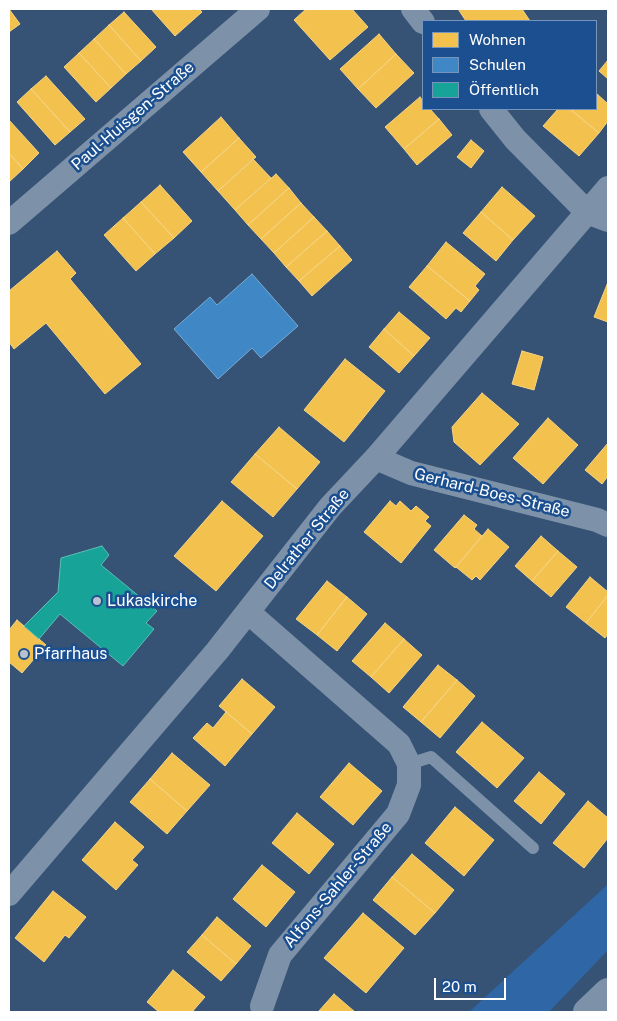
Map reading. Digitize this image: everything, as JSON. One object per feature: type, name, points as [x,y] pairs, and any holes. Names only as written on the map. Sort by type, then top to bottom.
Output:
[{"type":"street","name":"Paul-Huisgen-Straße","points":[[9,223],[258,9]]},
{"type":"street","points":[[413,9],[422,21]]},
{"type":"street","points":[[492,110],[515,139],[598,216]]},
{"type":"street","name":"Delrather Straße","points":[[9,894],[216,651],[330,507],[598,216],[608,188]]},
{"type":"street","name":"Gerhard-Boes-Straße","points":[[376,458],[411,473],[597,520],[608,525]]},
{"type":"street","points":[[248,612],[399,744],[409,764]]},
{"type":"street","name":"Alfons-Sahler-Straße","points":[[262,1006],[280,955],[398,814],[409,785],[409,764]]},
{"type":"street","points":[[587,1012],[608,992]]},
{"type":"lane","points":[[409,764],[431,758],[533,848]]},
{"type":"shaded area","points":[[608,884],[608,950],[549,1012],[469,1012]]},
{"type":"building: Wohnen","points":[[9,9],[20,24],[9,32]]},
{"type":"building: Wohnen","points":[[151,9],[199,9],[202,12],[175,36]]},
{"type":"building: Wohnen","points":[[306,9],[352,9],[368,27],[330,60],[294,20]]},
{"type":"building: Wohnen","points":[[458,9],[522,9],[529,20],[465,20]]},
{"type":"building: Wohnen","points":[[124,12],[156,47],[141,61],[109,25]]},
{"type":"building: Wohnen","points":[[109,25],[141,61],[126,74],[94,39]]},
{"type":"building: Wohnen","points":[[379,34],[396,54],[358,89],[340,69]]},
{"type":"building: Wohnen","points":[[94,39],[126,74],[111,88],[79,53]]},
{"type":"building: Wohnen","points":[[79,53],[111,88],[96,102],[64,67]]},
{"type":"building: Wohnen","points":[[396,54],[414,73],[376,108],[358,89]]},
{"type":"building: Wohnen","points":[[608,60],[608,79],[599,71]]},
{"type":"building: Wohnen","points":[[46,76],[85,119],[70,132],[31,89]]},
{"type":"building: Wohnen","points":[[31,89],[70,132],[55,145],[17,102]]},
{"type":"building: Wohnen","points":[[597,94],[608,104],[608,121],[599,133],[571,110],[597,110]]},
{"type":"building: Wohnen","points":[[420,97],[422,100],[422,110],[431,110],[439,119],[404,149],[385,127]]},
{"type":"building: Wohnen","points":[[557,110],[571,110],[599,133],[579,156],[543,126]]},
{"type":"building: Wohnen","points":[[221,117],[239,138],[201,172],[183,152]]},
{"type":"building: Wohnen","points":[[439,119],[452,135],[417,165],[404,149]]},
{"type":"building: Wohnen","points":[[9,120],[39,153],[23,169],[9,153]]},
{"type":"building: Wohnen","points":[[239,138],[256,157],[218,191],[201,172]]},
{"type":"building: Wohnen","points":[[471,140],[484,151],[471,168],[457,157]]},
{"type":"building: Wohnen","points":[[9,153],[23,169],[9,182]]},
{"type":"building: Wohnen","points":[[253,159],[271,178],[235,210],[218,191]]},
{"type":"building: Wohnen","points":[[276,174],[289,188],[248,225],[235,210]]},
{"type":"building: Wohnen","points":[[160,185],[192,221],[174,238],[141,202]]},
{"type":"building: Wohnen","points":[[502,187],[535,216],[513,240],[481,212]]},
{"type":"building: Wohnen","points":[[289,188],[301,203],[261,239],[248,225]]},
{"type":"building: Wohnen","points":[[141,202],[174,238],[155,254],[123,218]]},
{"type":"building: Wohnen","points":[[301,203],[314,217],[274,253],[261,239]]},
{"type":"building: Wohnen","points":[[481,212],[513,240],[496,261],[463,233]]},
{"type":"building: Wohnen","points":[[314,217],[327,231],[286,267],[274,253]]},
{"type":"building: Wohnen","points":[[123,218],[155,254],[136,271],[104,235]]},
{"type":"building: Wohnen","points":[[327,231],[340,246],[299,281],[286,267]]},
{"type":"building: Wohnen","points":[[446,242],[485,274],[475,286],[479,290],[470,301],[427,266]]},
{"type":"building: Wohnen","points":[[340,246],[352,260],[312,296],[299,281]]},
{"type":"building: Wohnen","points":[[57,251],[76,273],[70,279],[141,364],[105,394],[46,323],[14,349],[9,342],[9,291]]},
{"type":"building: Wohnen","points":[[427,266],[470,301],[461,312],[456,308],[446,319],[409,287]]},
{"type":"building: Wohnen","points":[[608,282],[608,322],[594,317]]},
{"type":"building: Wohnen","points":[[399,312],[430,338],[414,356],[384,329]]},
{"type":"building: Wohnen","points":[[384,329],[414,356],[399,373],[369,347]]},
{"type":"building: Wohnen","points":[[522,351],[543,357],[534,390],[512,384]]},
{"type":"building: Wohnen","points":[[345,359],[385,391],[344,442],[304,410]]},
{"type":"building: Wohnen","points":[[482,393],[519,424],[480,465],[454,442],[452,427]]},
{"type":"building: Wohnen","points":[[548,418],[578,445],[543,484],[513,458]]},
{"type":"building: Wohnen","points":[[279,427],[320,462],[297,489],[255,454]]},
{"type":"building: Wohnen","points":[[608,443],[608,476],[602,484],[585,470]]},
{"type":"building: Wohnen","points":[[255,454],[297,489],[273,517],[231,482]]},
{"type":"building: Wohnen","points":[[222,501],[263,536],[216,591],[174,556]]},
{"type":"building: Wohnen","points":[[390,501],[396,506],[400,501],[411,511],[416,506],[429,517],[425,521],[431,526],[401,563],[364,532]]},
{"type":"building: Wohnen","points":[[464,515],[477,525],[474,529],[482,536],[455,568],[434,550]]},
{"type":"building: Wohnen","points":[[488,529],[509,547],[480,580],[476,576],[472,580],[456,567]]},
{"type":"building: Wohnen","points":[[541,536],[558,551],[532,581],[515,566]]},
{"type":"building: Wohnen","points":[[558,551],[577,567],[551,597],[532,581]]},
{"type":"building: Wohnen","points":[[590,577],[608,592],[608,595],[586,623],[566,607]]},
{"type":"building: Wohnen","points":[[327,581],[347,597],[317,635],[296,619]]},
{"type":"building: Wohnen","points":[[608,595],[608,634],[605,638],[586,623]]},
{"type":"building: Wohnen","points":[[347,597],[367,614],[337,651],[317,635]]},
{"type":"building: Wohnen","name":"Pfarrhaus","points":[[17,620],[46,645],[22,673],[9,662],[9,630]]},
{"type":"building: Wohnen","points":[[385,623],[404,639],[371,677],[352,661]]},
{"type":"building: Wohnen","points":[[404,639],[422,655],[389,693],[371,677]]},
{"type":"building: Wohnen","points":[[438,665],[457,680],[421,722],[403,707]]},
{"type":"building: Wohnen","points":[[242,679],[275,707],[252,734],[219,706]]},
{"type":"building: Wohnen","points":[[457,680],[475,696],[440,738],[421,722]]},
{"type":"building: Wohnen","points":[[226,712],[252,734],[225,766],[193,738],[207,723],[213,728]]},
{"type":"building: Wohnen","points":[[482,722],[524,758],[497,788],[456,752]]},
{"type":"building: Wohnen","points":[[172,753],[210,785],[187,811],[150,779]]},
{"type":"building: Wohnen","points":[[349,763],[382,791],[353,825],[320,797]]},
{"type":"building: Wohnen","points":[[539,772],[565,794],[541,824],[514,801]]},
{"type":"building: Wohnen","points":[[150,779],[187,811],[167,834],[130,802]]},
{"type":"building: Wohnen","points":[[588,801],[608,818],[608,838],[584,868],[553,843]]},
{"type":"building: Wohnen","points":[[455,807],[494,840],[464,876],[425,843]]},
{"type":"building: Wohnen","points":[[297,813],[334,844],[309,874],[272,843]]},
{"type":"building: Wohnen","points":[[115,822],[144,847],[132,860],[138,865],[116,890],[82,860]]},
{"type":"building: Wohnen","points":[[412,854],[454,890],[435,913],[392,877]]},
{"type":"building: Wohnen","points":[[262,865],[295,892],[266,927],[233,899]]},
{"type":"building: Wohnen","points":[[392,877],[435,913],[415,935],[373,900]]},
{"type":"building: Wohnen","points":[[53,891],[86,917],[69,938],[65,935],[44,962],[15,938]]},
{"type":"building: Wohnen","points":[[363,913],[404,948],[366,993],[324,958]]},
{"type":"building: Wohnen","points":[[217,917],[251,946],[236,964],[202,935]]},
{"type":"building: Wohnen","points":[[202,935],[236,964],[221,981],[187,952]]},
{"type":"building: Wohnen","points":[[173,970],[205,997],[192,1012],[159,1012],[147,1002]]},
{"type":"building: Wohnen","points":[[334,994],[355,1012],[318,1012]]},
{"type":"building: Schulen","points":[[252,274],[298,326],[261,358],[252,348],[218,379],[174,329],[210,297],[217,305]]},
{"type":"building: Öffentlich","name":"Lukaskirche","points":[[102,546],[109,555],[101,565],[157,611],[146,623],[154,629],[123,666],[60,614],[39,639],[24,626],[58,592],[61,558]]},
{"type":"place","name":"Lukaskirche","points":[[97,601]]},
{"type":"place","name":"Pfarrhaus","points":[[24,654]]}]
